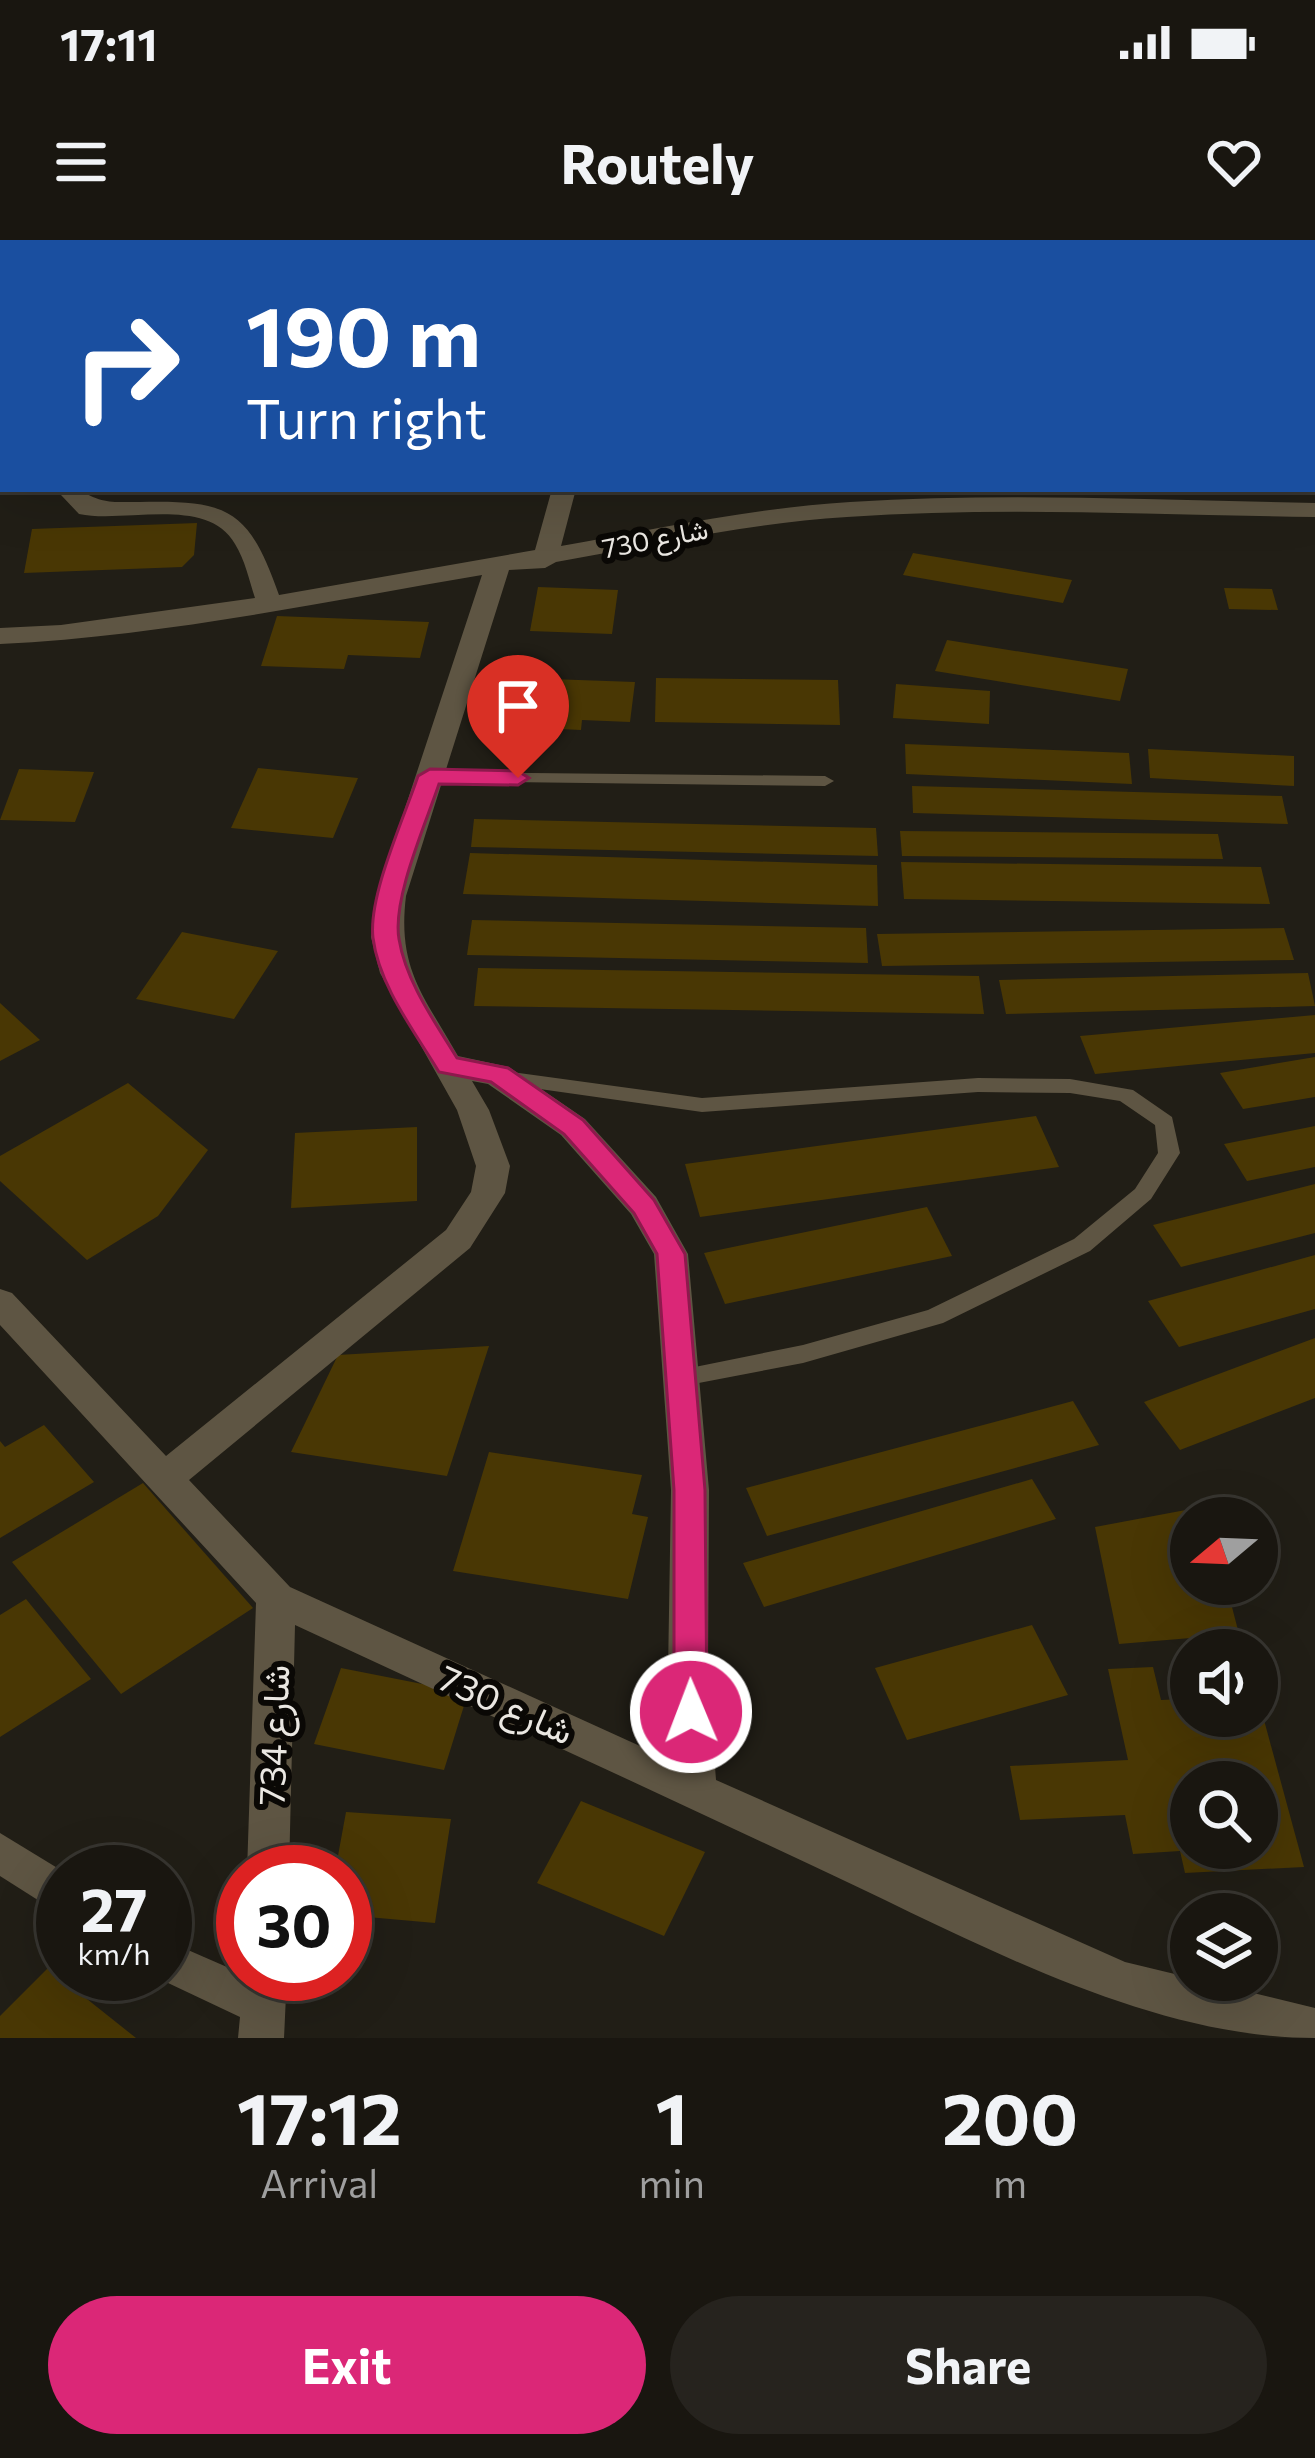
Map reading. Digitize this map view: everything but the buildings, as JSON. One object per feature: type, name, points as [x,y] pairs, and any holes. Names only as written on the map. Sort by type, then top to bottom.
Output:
[{"type":"street","points":[[545,560],[563,492]]},
{"type":"street","points":[[73,495],[88,508],[202,511],[227,519],[243,535],[270,604]]},
{"type":"street","name":"شارع 730","points":[[0,636],[61,633],[270,604],[545,560],[760,518],[855,507],[969,502],[1315,510]]},
{"type":"street","points":[[166,1478],[458,1239],[488,1193],[494,1166],[448,1065],[410,1003],[386,938],[391,896],[496,568]]},
{"type":"street","points":[[448,1065],[502,1077],[574,1127],[644,1207],[671,1254],[683,1377],[692,1585],[688,1673],[696,1789]]},
{"type":"street","name":"شارع 730","points":[[0,1301],[276,1598],[1123,1982],[1315,2029]]},
{"type":"street","name":"شارع 734","points":[[269,1845],[276,1598]]},
{"type":"street","points":[[0,1852],[36,1877]]},
{"type":"street","points":[[192,1973],[263,2006]]},
{"type":"lane","points":[[430,776],[825,781]]},
{"type":"lane","points":[[502,1077],[702,1105],[978,1085],[1070,1086],[1126,1095],[1165,1122],[1169,1154],[1143,1194],[1082,1245],[934,1317],[803,1354],[683,1377]]},
{"type":"route","points":[[518,778],[430,776],[391,896],[386,938],[395,973],[448,1065],[498,1075],[574,1127],[644,1207],[671,1254],[690,1490],[691,1712]]}]
